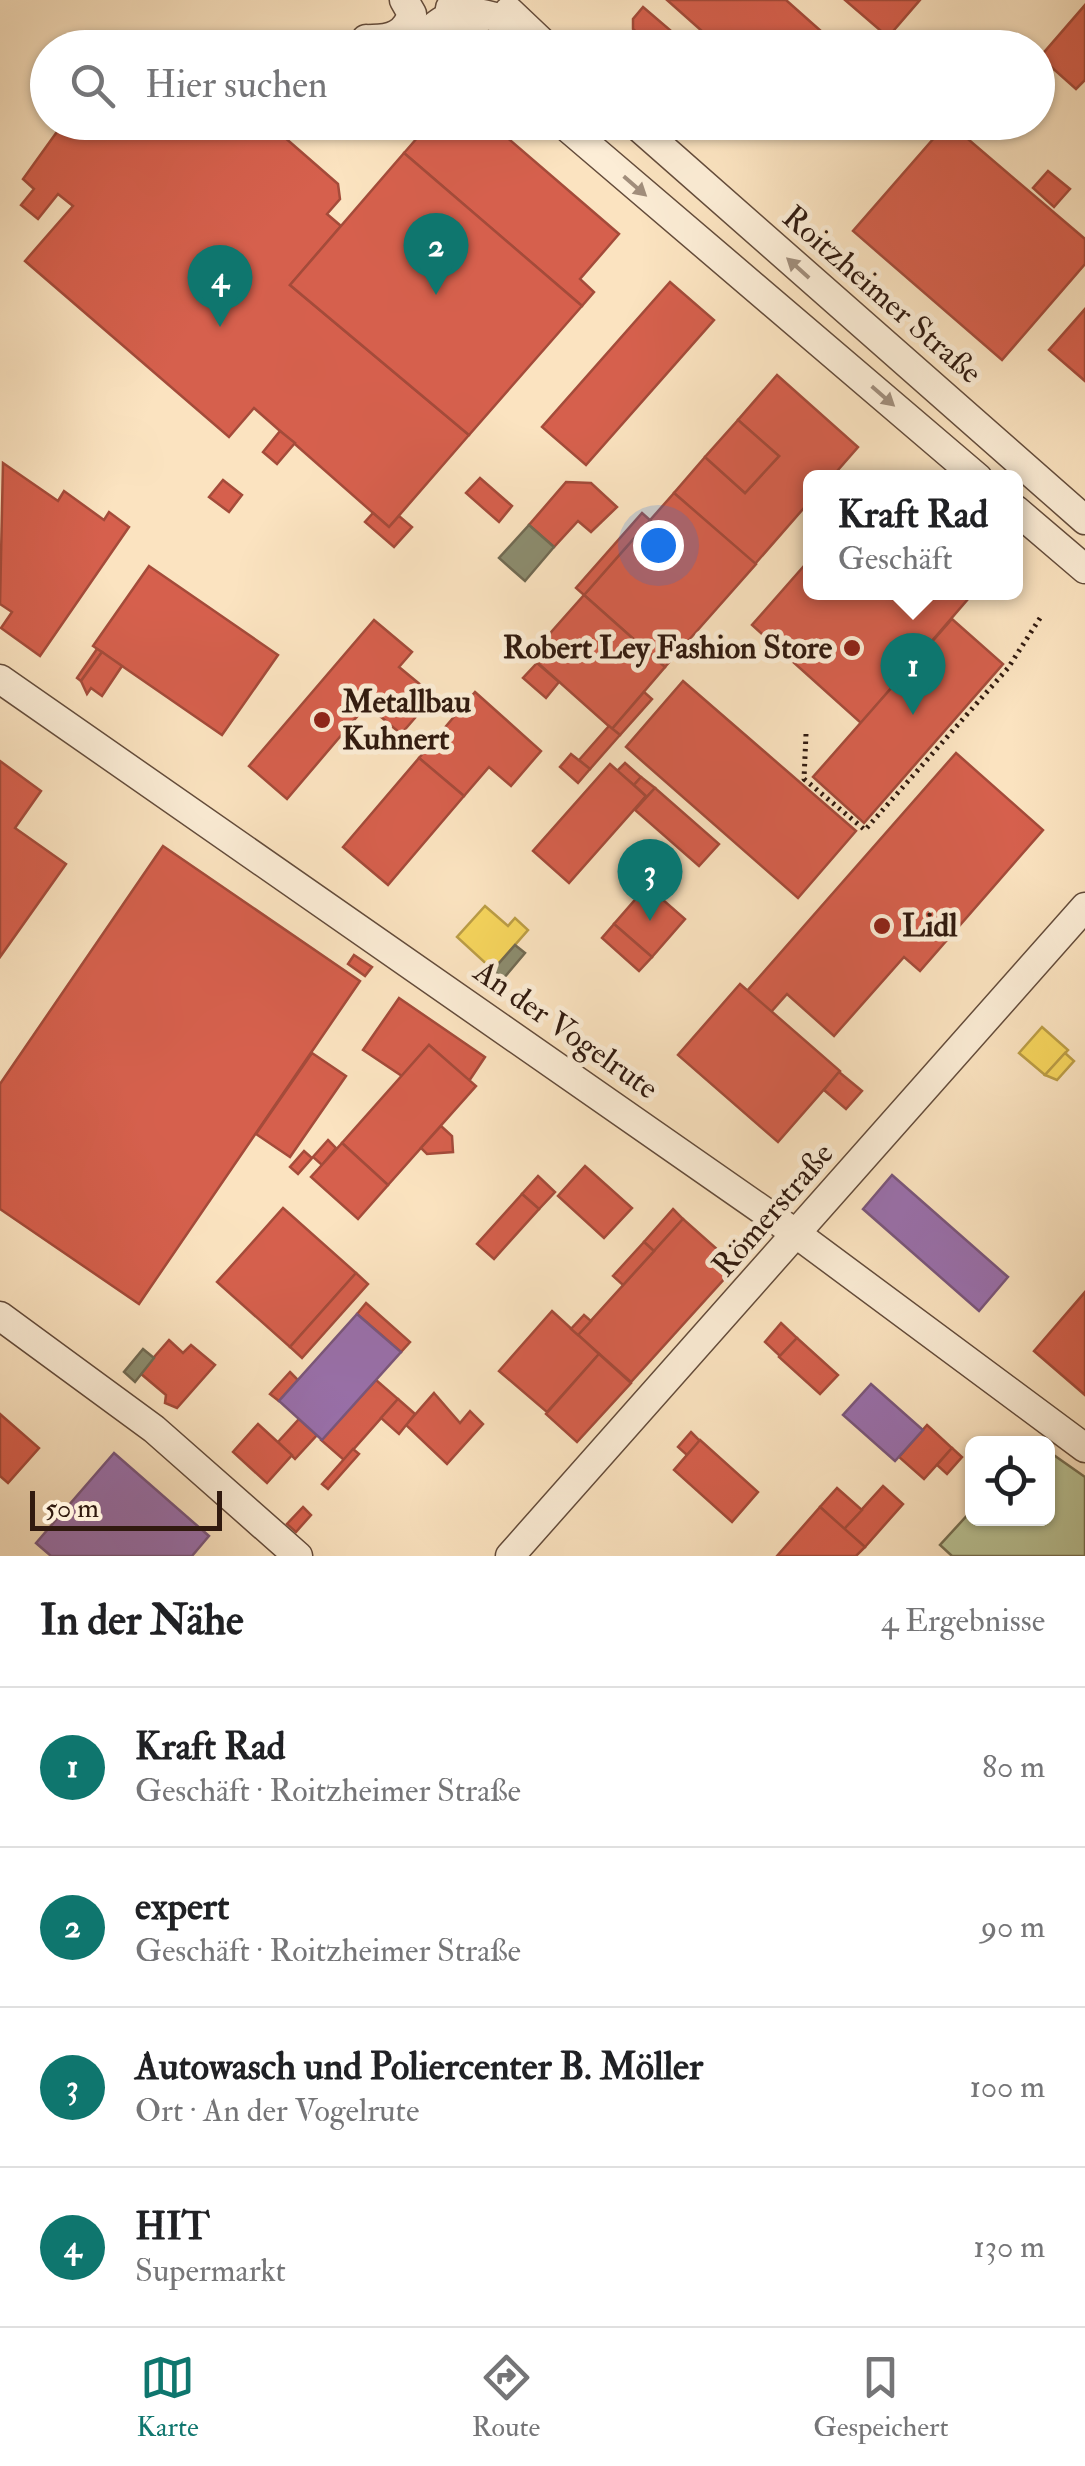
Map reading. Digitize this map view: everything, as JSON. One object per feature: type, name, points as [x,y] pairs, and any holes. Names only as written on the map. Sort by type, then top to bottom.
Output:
[{"type":"street","points":[[404,0],[412,14],[404,30]]},
{"type":"street","points":[[497,0],[528,30]]},
{"type":"street","points":[[433,30],[449,7]]},
{"type":"street","points":[[449,7],[521,24]]},
{"type":"street","points":[[449,7],[470,30]]},
{"type":"street","points":[[579,140],[678,236],[778,304],[808,318],[916,425],[969,470]]},
{"type":"street","name":"Roitzheimer Straße","points":[[654,140],[1085,520]]},
{"type":"street","points":[[808,318],[859,322]]},
{"type":"street","points":[[916,425],[935,422],[990,436]]},
{"type":"street","points":[[1023,516],[1085,569]]},
{"type":"street","name":"An der Vogelrute","points":[[0,679],[798,1234],[1085,1448]]},
{"type":"street","name":"Römerstraße","points":[[510,1556],[1085,907]]},
{"type":"street","points":[[0,1316],[154,1428],[298,1556]]},
{"type":"path","points":[[806,734],[804,779],[865,830],[1008,668],[1042,615]]},
{"type":"green space","points":[[1055,1456],[1085,1477],[1085,1556],[952,1556],[940,1545],[965,1518],[965,1526],[1055,1526]]},
{"type":"building: Wohnen","points":[[485,906],[508,926],[515,918],[528,930],[493,970],[457,937]]},
{"type":"building: Wohnen","points":[[1042,1027],[1068,1050],[1045,1075],[1019,1053]]},
{"type":"building: Wohnen","points":[[1065,1053],[1074,1061],[1057,1080],[1045,1075]]},
{"type":"building: Handel","points":[[667,0],[786,0],[820,30],[701,30]]},
{"type":"building: Handel","points":[[845,0],[920,0],[894,30],[880,30]]},
{"type":"building: Handel","points":[[1085,5],[1085,80],[1076,89],[1055,70],[1055,40]]},
{"type":"building: Handel","points":[[643,7],[670,30],[634,30],[633,19]]},
{"type":"building: Handel","points":[[51,140],[288,140],[338,184],[340,199],[327,214],[341,226],[290,285],[469,435],[389,527],[254,408],[229,437],[25,261],[73,206],[58,194],[38,219],[21,205],[34,189],[23,179]]},
{"type":"building: Handel","points":[[415,140],[510,140],[619,234],[580,279],[594,292],[582,306],[404,153]]},
{"type":"building: Handel","points":[[932,140],[969,140],[1085,239],[1085,264],[1002,360],[853,231]]},
{"type":"building: Handel","points":[[404,153],[582,306],[469,435],[290,285]]},
{"type":"building: Handel","points":[[1048,171],[1070,189],[1054,207],[1033,188]]},
{"type":"building: Handel","points":[[670,282],[714,320],[586,465],[542,427]]},
{"type":"building: Handel","points":[[1085,309],[1085,381],[1049,350]]},
{"type":"building: Handel","points":[[777,375],[858,447],[838,470],[803,470],[803,509],[755,564],[674,493],[705,457],[745,493],[779,456],[738,420]]},
{"type":"building: Handel","points":[[738,420],[779,456],[745,493],[705,457]]},
{"type":"building: Handel","points":[[280,431],[295,443],[277,464],[263,452]]},
{"type":"building: Handel","points":[[3,463],[58,501],[64,491],[104,520],[109,512],[129,527],[40,656],[1,628],[12,612],[0,604]]},
{"type":"building: Handel","points":[[480,478],[512,506],[499,522],[466,493]]},
{"type":"building: Handel","points":[[223,480],[242,495],[229,512],[209,497]]},
{"type":"building: Handel","points":[[566,482],[591,483],[617,507],[591,532],[578,521],[554,547],[529,525]]},
{"type":"building: Handel","points":[[674,493],[756,564],[665,667],[584,595]]},
{"type":"building: Handel","points":[[373,513],[389,527],[399,516],[412,527],[394,547],[365,522]]},
{"type":"building: Handel","points":[[642,513],[650,520],[584,595],[576,588]]},
{"type":"building: Handel","points":[[149,566],[278,655],[222,735],[93,646]]},
{"type":"building: Handel","name":"Robert Ley Fashion Store","points":[[803,567],[803,600],[967,600],[861,723],[752,625]]},
{"type":"building: Handel","points":[[584,595],[665,667],[612,729],[530,656]]},
{"type":"building: Handel","points":[[952,619],[1003,664],[864,823],[813,777]]},
{"type":"building: Handel","name":"Metallbau Kuhnert","points":[[374,620],[412,652],[399,667],[434,696],[401,734],[367,705],[287,799],[249,766]]},
{"type":"building: Handel","points":[[97,649],[102,652],[81,681],[77,678]]},
{"type":"building: Handel","points":[[102,652],[122,666],[102,696],[91,688],[87,694],[81,681]]},
{"type":"building: Handel","points":[[537,663],[559,682],[546,698],[523,678]]},
{"type":"building: Handel","points":[[683,681],[856,831],[798,898],[626,747]]},
{"type":"building: Handel","points":[[475,692],[541,751],[511,786],[489,767],[464,796],[419,758]]},
{"type":"building: Handel","points":[[644,692],[652,699],[620,735],[612,729]]},
{"type":"building: Handel","points":[[609,726],[620,735],[590,769],[579,760]]},
{"type":"building: Handel","name":"Lidl","points":[[956,753],[1043,830],[920,971],[904,957],[834,1036],[787,994],[771,1012],[747,991]]},
{"type":"building: Handel","points":[[571,754],[590,769],[578,783],[560,767]]},
{"type":"building: Handel","points":[[419,758],[464,796],[388,885],[343,847]]},
{"type":"building: Handel","points":[[0,761],[41,791],[15,828],[66,864],[0,957]]},
{"type":"building: Handel","points":[[625,763],[641,777],[634,785],[617,771]]},
{"type":"building: Handel","points":[[610,764],[646,796],[569,883],[533,851]]},
{"type":"building: Handel","points":[[641,777],[655,788],[635,810],[646,796],[634,785]]},
{"type":"building: Handel","points":[[655,788],[719,844],[699,866],[635,810]]},
{"type":"building: Handel","points":[[163,846],[360,981],[139,1304],[0,1209],[0,1084]]},
{"type":"building: Handel","points":[[647,886],[685,919],[652,957],[614,924]]},
{"type":"building: Handel","points":[[614,924],[652,957],[639,971],[602,938]]},
{"type":"building: Handel","points":[[354,955],[372,967],[365,976],[348,964]]},
{"type":"building: Handel","points":[[740,984],[840,1071],[778,1142],[678,1055]]},
{"type":"building: Handel","points":[[399,998],[485,1057],[469,1081],[429,1045],[402,1076],[363,1050]]},
{"type":"building: Handel","points":[[429,1045],[476,1086],[388,1185],[342,1143]]},
{"type":"building: Handel","points":[[312,1053],[346,1076],[290,1157],[256,1134]]},
{"type":"building: Handel","points":[[839,1072],[862,1091],[846,1109],[824,1090]]},
{"type":"building: Handel","points":[[441,1126],[452,1136],[453,1152],[427,1154],[421,1148]]},
{"type":"building: Handel","points":[[328,1140],[336,1148],[322,1165],[313,1157]]},
{"type":"building: Handel","points":[[342,1143],[388,1185],[358,1219],[311,1177]]},
{"type":"building: Handel","points":[[304,1151],[312,1158],[298,1174],[290,1167]]},
{"type":"building: Handel","points":[[585,1166],[632,1208],[604,1238],[558,1196]]},
{"type":"building: Handel","points":[[538,1176],[555,1192],[539,1209],[522,1194]]},
{"type":"building: Handel","points":[[522,1194],[539,1209],[494,1259],[477,1244]]},
{"type":"building: Handel","points":[[283,1208],[356,1273],[290,1347],[217,1282]]},
{"type":"building: Handel","points":[[673,1209],[683,1219],[654,1251],[644,1242]]},
{"type":"building: Handel","points":[[683,1219],[736,1266],[631,1382],[578,1335]]},
{"type":"building: Handel","points":[[644,1242],[654,1251],[623,1285],[613,1276]]},
{"type":"building: Handel","points":[[356,1273],[368,1284],[302,1358],[290,1347]]},
{"type":"building: Handel","points":[[1085,1292],[1085,1395],[1034,1351]]},
{"type":"building: Handel","points":[[366,1303],[410,1342],[401,1352],[357,1314]]},
{"type":"building: Handel","points":[[552,1311],[599,1354],[547,1412],[499,1371]]},
{"type":"building: Handel","points":[[584,1315],[591,1321],[578,1335],[571,1329]]},
{"type":"building: Handel","points":[[781,1323],[797,1338],[780,1356],[765,1342]]},
{"type":"building: Handel","points":[[797,1338],[838,1375],[820,1394],[779,1357]]},
{"type":"building: Handel","points":[[169,1340],[183,1353],[191,1345],[215,1365],[177,1408],[165,1403],[166,1395],[140,1373]]},
{"type":"building: Handel","points":[[599,1354],[631,1383],[577,1442],[546,1414]]},
{"type":"building: Handel","points":[[290,1372],[298,1380],[279,1401],[270,1394]]},
{"type":"building: Handel","points":[[376,1380],[398,1399],[344,1460],[321,1440]]},
{"type":"building: Handel","points":[[434,1393],[460,1423],[470,1411],[483,1424],[447,1464],[406,1425]]},
{"type":"building: Handel","points":[[398,1399],[415,1414],[399,1434],[381,1418]]},
{"type":"building: Handel","points":[[0,1414],[39,1448],[8,1483],[0,1476]]},
{"type":"building: Handel","points":[[299,1419],[317,1435],[295,1459],[278,1442]]},
{"type":"building: Handel","points":[[258,1424],[292,1455],[267,1483],[233,1452]]},
{"type":"building: Handel","points":[[927,1425],[952,1448],[924,1479],[899,1457]]},
{"type":"building: Handel","points":[[691,1432],[700,1441],[687,1455],[678,1447]]},
{"type":"building: Handel","points":[[700,1440],[758,1492],[732,1522],[674,1470]]},
{"type":"building: Handel","points":[[952,1448],[962,1457],[947,1474],[937,1465]]},
{"type":"building: Handel","points":[[353,1449],[359,1454],[328,1489],[322,1484]]},
{"type":"building: Handel","points":[[883,1486],[903,1504],[865,1547],[844,1529]]},
{"type":"building: Handel","points":[[837,1488],[862,1510],[844,1529],[820,1507]]},
{"type":"building: Handel","points":[[303,1507],[311,1515],[296,1532],[287,1524]]},
{"type":"building: Handel","points":[[820,1507],[865,1547],[856,1556],[777,1556]]},
{"type":"building: Büros","points":[[892,1175],[1008,1277],[979,1311],[863,1209]]},
{"type":"building: Büros","points":[[357,1314],[401,1352],[322,1440],[279,1401]]},
{"type":"building: Büros","points":[[871,1384],[923,1430],[895,1461],[843,1415]]},
{"type":"building: Büros","points":[[114,1453],[209,1536],[192,1556],[51,1556],[36,1543]]},
{"type":"building: Industrie","points":[[529,525],[554,547],[525,581],[499,558]]},
{"type":"building: Industrie","points":[[515,945],[525,953],[503,979],[493,970]]},
{"type":"building: Industrie","points":[[143,1349],[154,1358],[135,1382],[124,1372]]},
{"type":"place","name":"expert","points":[[436,295]]},
{"type":"place","name":"HIT","points":[[220,327]]},
{"type":"place","name":"Robert Ley Fashion Store","points":[[852,648]]},
{"type":"place","name":"Kraft Rad","points":[[913,715]]},
{"type":"place","name":"Metallbau Kuhnert","points":[[322,720]]},
{"type":"place","name":"Autowasch und Poliercenter B. Möller","points":[[650,921]]},
{"type":"place","name":"Lidl","points":[[882,926]]}]
